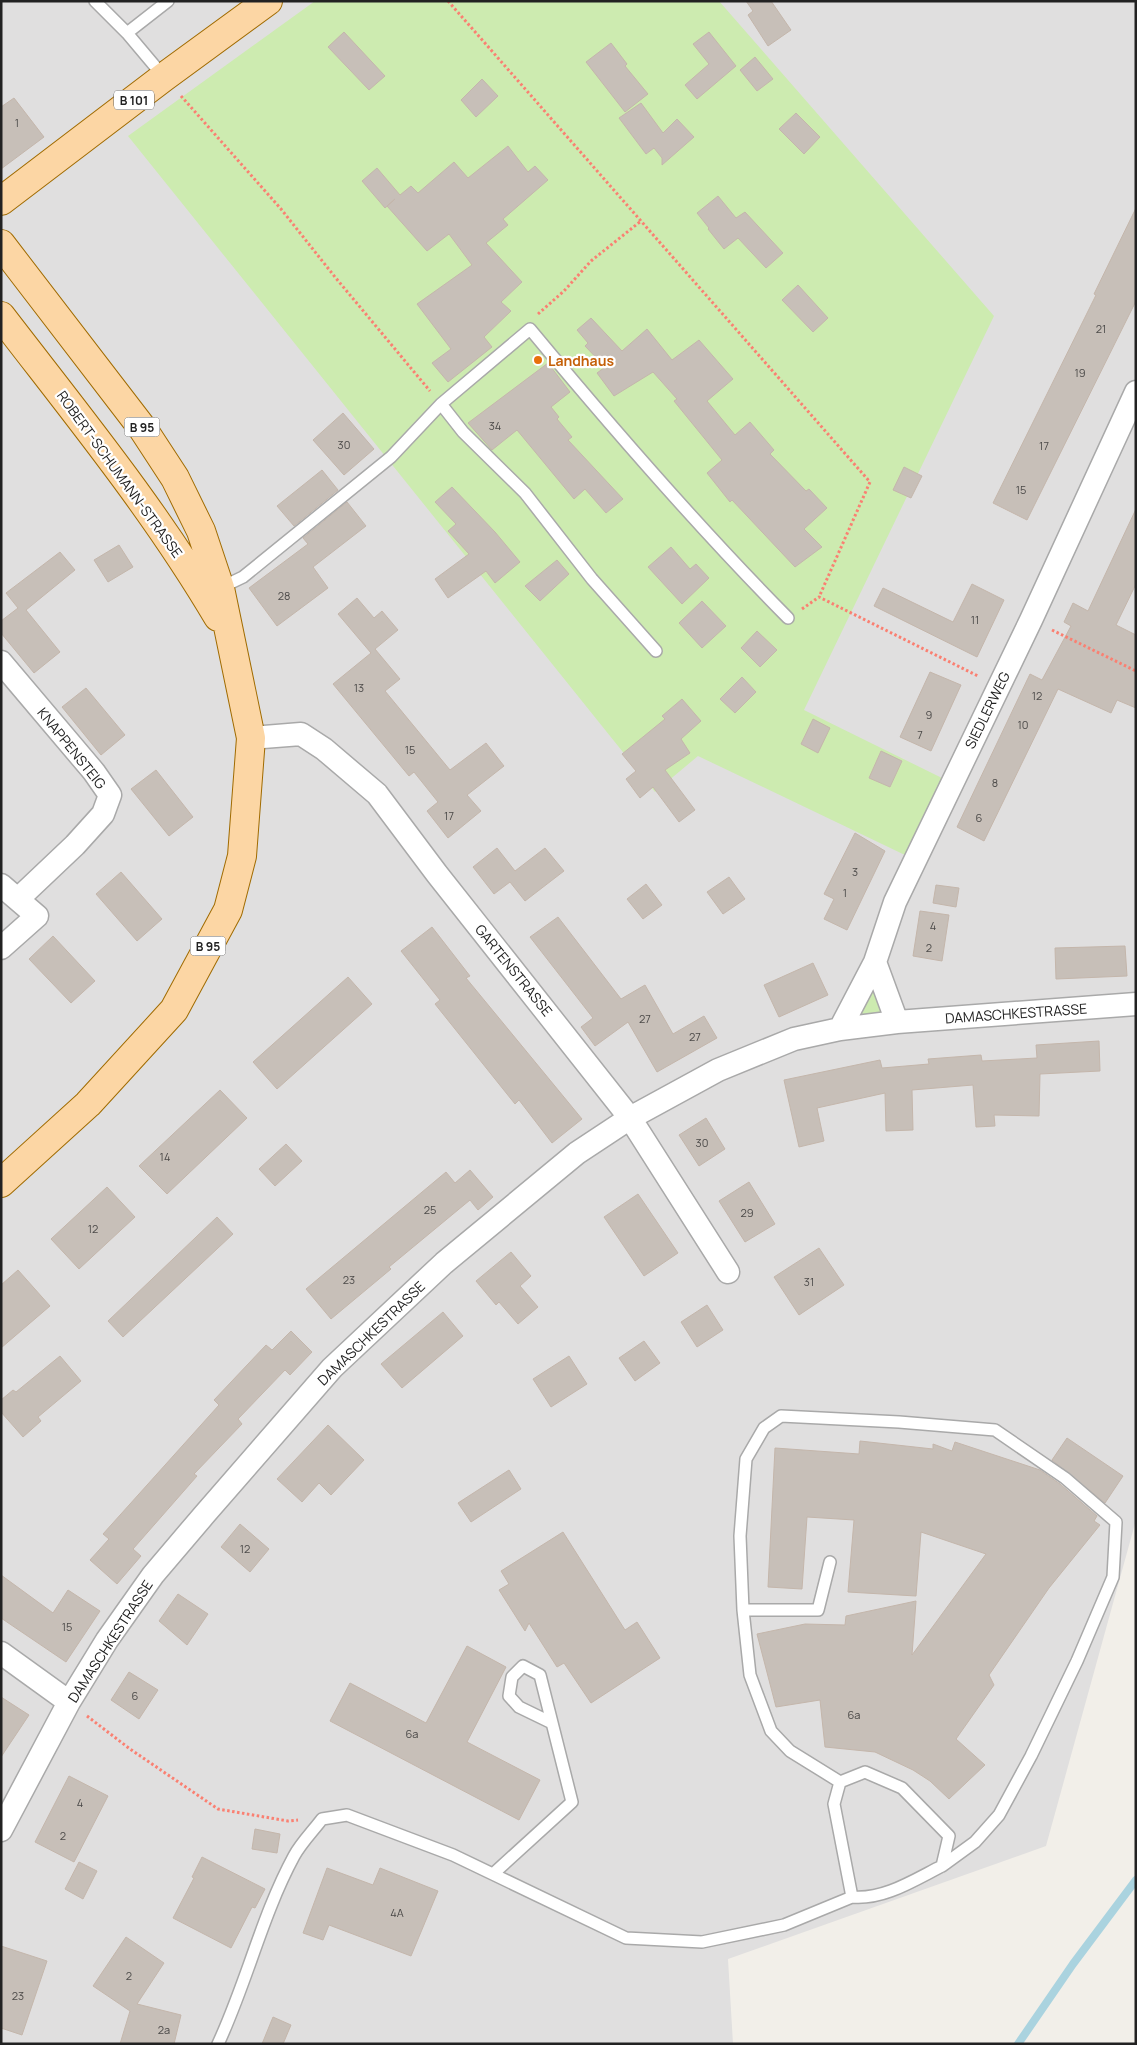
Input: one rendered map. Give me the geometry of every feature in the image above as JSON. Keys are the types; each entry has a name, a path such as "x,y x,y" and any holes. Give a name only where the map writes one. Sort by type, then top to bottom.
{"main road":[{"name":"B 101","path":"1,201 164,77 268,1"},
{"name":"ROBERT-SCHUMANN-STRASSE","path":"1,244 143,429 170,470 200,531 220,588 251,738 242,856 228,910 174,1010 88,1104 1,1183"},
{"name":"ROBERT-SCHUMANN-STRASSE","path":"1,316 105,449 151,513 192,573 230,638"}],"street":[{"name":"SIEDLERWEG","path":"840,1029 875,962 894,902 1031,620 1136,392"},
{"name":"KNAPPENSTEIG","path":"1,662 94,772 110,795 103,814 75,845 10,892 37,916 1,948"},
{"name":"GARTENSTRASSE","path":"251,738 301,734 324,749 377,794 437,874 630,1118 728,1272"},
{"path":"875,962 897,1022"},
{"name":"DAMASCHKESTRASSE","path":"1,1830 69,1702 107,1640 153,1575 332,1368 444,1263 576,1153 630,1118 718,1070 794,1039 840,1029 897,1022 1136,1004"},
{"path":"1,1653 69,1702"}],"lane":[{"path":"127,33 168,1"},
{"path":"102,3 164,77"},
{"path":"220,588 243,577 391,457 441,404 530,329 690,516 788,618"},
{"path":"441,404 463,432 525,493 592,579 656,651"},
{"path":"218,2044 232,2015 272,1905 295,1854 322,1819 347,1815 453,1855 626,1938 702,1942 784,1925 852,1897 865,1898 897,1889 942,1866 975,1842 999,1815 1031,1756 1078,1661 1113,1577 1116,1522 1065,1478 995,1430 909,1422 782,1416 764,1428 746,1459 740,1536 743,1610 750,1675 771,1731 790,1751 840,1782"},
{"path":"743,1610 818,1610 830,1562"},
{"path":"493,1874 572,1802 540,1675 523,1666 512,1677 509,1696 519,1706 552,1723"},
{"path":"840,1782 866,1772 902,1788 949,1836 942,1866"},
{"path":"840,1782 834,1804 852,1897"}],"path":[{"path":"448,1 870,482 819,597 788,618"},
{"path":"164,77 281,209 441,404"},
{"path":"530,329 526,324 564,292 591,261 641,221"},
{"path":"819,597 998,686"},
{"path":"1031,620 1136,671"},
{"path":"69,1702 130,1749 218,1809 288,1821 322,1819"}],"shaded area":[{"path":"1,1 1136,1 1136,1520 1046,1846 728,1959 733,2044 1,2044"}],"green space":[{"path":"315,1 719,1 994,316 804,710 942,778 907,856 698,756 655,792 128,136"},
{"path":"876,987 889,1018 854,1017"}],"building":[{"path":"746,1 771,1 791,30 768,46 748,15 753,11"},
{"path":"344,32 385,76 369,90 328,47"},
{"path":"709,32 736,66 697,99 685,85 709,64 693,44"},
{"path":"611,43 627,64 625,66 648,94 625,112 586,62"},
{"path":"755,57 773,79 757,91 740,70"},
{"path":"482,79 498,96 476,117 461,100"},
{"path":"14,98 44,137 1,169 1,107"},
{"path":"641,103 663,133 677,119 694,137 662,165 662,158 654,148 646,154 619,118"},
{"path":"796,113 820,137 804,154 779,129"},
{"path":"508,146 528,172 535,166 548,180 503,219 508,225 486,243 522,282 501,302 511,311 484,337 492,347 448,382 432,363 451,349 417,304 472,265 449,234 427,251 387,206 385,208 362,181 377,168 400,195 411,186 418,193 454,162 468,178"},
{"path":"718,196 736,218 745,212 783,253 766,268 738,238 724,249 697,213"},
{"path":"1136,208 1136,301 1027,520 993,503 1096,295 1094,294"},
{"path":"798,285 828,318 813,332 782,300"},
{"path":"591,318 622,351 647,329 672,360 699,340 733,379 707,401 735,435 750,422 774,450 770,454 806,491 809,489 827,508 804,529 822,547 795,567 732,500 730,502 707,473 722,460 674,401 677,399 653,372 614,396 597,373 605,367 585,346 588,343 577,330"},
{"path":"548,363 570,392 551,407 559,417 557,419 572,437 568,440 623,499 606,513 585,489 574,499 517,430 492,450 468,423"},
{"path":"343,413 374,449 344,475 313,440"},
{"path":"904,467 922,476 911,498 893,490"},
{"path":"322,470 338,490 294,526 277,506"},
{"path":"452,487 495,532 520,562 495,583 486,571 448,598 435,579 469,554 448,531 456,524 435,502"},
{"path":"347,502 366,526 313,567 328,588 277,626 249,588 308,544 303,538"},
{"path":"1136,509 1136,584 1116,625 1136,635 1136,708 1117,700 1111,713 1058,689 984,841 957,827 1030,674 1042,680 1071,626 1064,622 1073,603 1088,611"},
{"path":"119,545 133,567 108,582 94,560"},
{"path":"671,547 690,569 696,564 709,578 682,604 648,567"},
{"path":"60,552 75,570 26,610 60,652 34,673 1,633 1,621 18,608 6,593"},
{"path":"557,560 569,574 540,601 525,586"},
{"path":"972,584 1004,600 977,657 874,606 883,588 953,622"},
{"path":"357,598 374,618 382,611 398,630 375,649 400,679 385,691 450,770 486,743 504,766 467,795 481,811 448,838 427,811 438,802 414,772 409,776 333,684 371,653 338,614"},
{"path":"702,601 726,626 702,648 679,623"},
{"path":"757,631 777,650 760,667 741,648"},
{"path":"930,672 961,685 931,751 900,737"},
{"path":"742,677 756,692 735,713 720,699"},
{"path":"86,688 125,735 101,755 62,707"},
{"path":"682,699 701,721 681,739 690,753 665,770 695,810 679,822 653,787 640,798 626,779 636,771 622,754 665,719 662,716"},
{"path":"813,719 830,728 818,753 801,744"},
{"path":"881,751 902,761 890,787 869,778"},
{"path":"156,770 193,817 169,836 131,789"},
{"path":"855,833 885,851 847,930 824,919 834,899 824,894"},
{"path":"497,848 515,871 545,848 564,871 525,901 510,882 494,894 473,867"},
{"path":"121,872 162,919 137,941 96,894"},
{"path":"729,877 745,899 723,914 707,892"},
{"path":"646,884 662,905 643,919 627,899"},
{"path":"936,885 959,888 956,907 933,903"},
{"path":"920,911 949,915 942,961 913,956"},
{"path":"558,917 621,999 645,985 673,1034 704,1016 717,1038 657,1072 628,1022 595,1046 581,1027 593,1018 530,937"},
{"path":"432,927 470,976 466,978 582,1119 552,1143 519,1100 515,1104 435,1004 440,1000 401,951"},
{"path":"53,936 95,981 71,1003 29,959"},
{"path":"1125,946 1127,976 1056,979 1055,948"},
{"path":"813,963 828,995 779,1017 764,985"},
{"path":"348,977 372,1004 277,1089 253,1062"},
{"path":"1099,1041 1100,1071 1040,1074 1039,1116 994,1115 995,1126 976,1127 973,1085 912,1090 913,1130 886,1131 885,1093 817,1108 824,1141 799,1147 784,1080 880,1060 882,1068 929,1064 928,1059 981,1055 982,1061 1037,1058 1036,1045"},
{"path":"220,1090 247,1118 167,1194 139,1166"},
{"path":"706,1118 725,1149 699,1166 679,1135"},
{"path":"286,1144 302,1161 275,1186 259,1169"},
{"path":"470,1170 493,1197 478,1210 470,1200 389,1267 391,1269 331,1319 306,1289 446,1172 455,1183"},
{"path":"749,1182 775,1224 745,1242 719,1201"},
{"path":"107,1187 135,1217 79,1269 51,1239"},
{"path":"638,1194 678,1253 644,1276 604,1217"},
{"path":"217,1217 233,1234 123,1337 108,1321"},
{"path":"819,1248 844,1285 799,1315 774,1277"},
{"path":"511,1252 531,1276 520,1286 538,1307 518,1324 499,1302 496,1305 476,1281"},
{"path":"18,1270 50,1306 1,1348 1,1285"},
{"path":"707,1305 723,1330 697,1347 681,1322"},
{"path":"443,1312 463,1336 402,1388 381,1364"},
{"path":"291,1331 312,1352 290,1375 285,1370 238,1419 242,1424 194,1474 197,1476 133,1549 141,1556 117,1584 90,1560 109,1539 103,1534 219,1405 214,1400 266,1345 272,1350"},
{"path":"644,1341 660,1363 635,1381 619,1358"},
{"path":"60,1356 81,1381 38,1417 41,1421 23,1437 1,1412 1,1400 13,1390 16,1392"},
{"path":"569,1356 587,1384 551,1407 533,1379"},
{"path":"328,1425 364,1460 331,1495 319,1483 302,1502 277,1479"},
{"path":"1067,1438 1123,1476 1105,1503 1052,1460"},
{"path":"860,1441 933,1449 933,1444 952,1451 955,1442 1040,1470 1060,1484 1097,1516 1094,1521 1100,1525 1049,1588 989,1675 994,1685 956,1739 985,1765 949,1799 930,1781 913,1770 875,1752 825,1747 820,1700 776,1707 757,1634 805,1624 845,1625 846,1616 916,1601 912,1655 986,1554 921,1532 916,1596 848,1592 854,1520 807,1517 802,1589 768,1587 775,1448 859,1454"},
{"path":"509,1470 521,1489 471,1522 458,1503"},
{"path":"240,1524 269,1549 250,1572 221,1547"},
{"path":"563,1532 625,1630 637,1622 660,1658 591,1703 564,1663 557,1667 529,1623 525,1631 499,1590 509,1584 501,1571"},
{"path":"1,1575 53,1613 68,1590 100,1611 66,1662 1,1618"},
{"path":"178,1594 208,1614 187,1645 159,1621"},
{"path":"467,1646 506,1667 467,1742 540,1780 519,1820 330,1721 350,1683 426,1723"},
{"path":"129,1672 158,1690 139,1719 111,1700"},
{"path":"1,1697 29,1715 1,1757"},
{"path":"69,1776 108,1796 74,1862 35,1842"},
{"path":"255,1829 280,1834 277,1853 252,1849"},
{"path":"202,1857 265,1889 255,1908 252,1907 231,1948 173,1918 194,1878 192,1877"},
{"path":"79,1862 97,1871 83,1899 65,1889"},
{"path":"327,1868 373,1885 380,1868 438,1891 411,1956 329,1925 323,1940 303,1933"},
{"path":"126,1937 164,1963 137,2004 181,2015 174,2044 120,2044 130,2011 93,1986"},
{"path":"1,1946 47,1961 22,2035 1,2028"},
{"path":"273,2017 291,2025 283,2044 262,2044"}],"waterway":[{"path":"1018,2044 1073,1964 1136,1880"}],"place":[{"name":"Landhaus","path":"538,360"}]}
